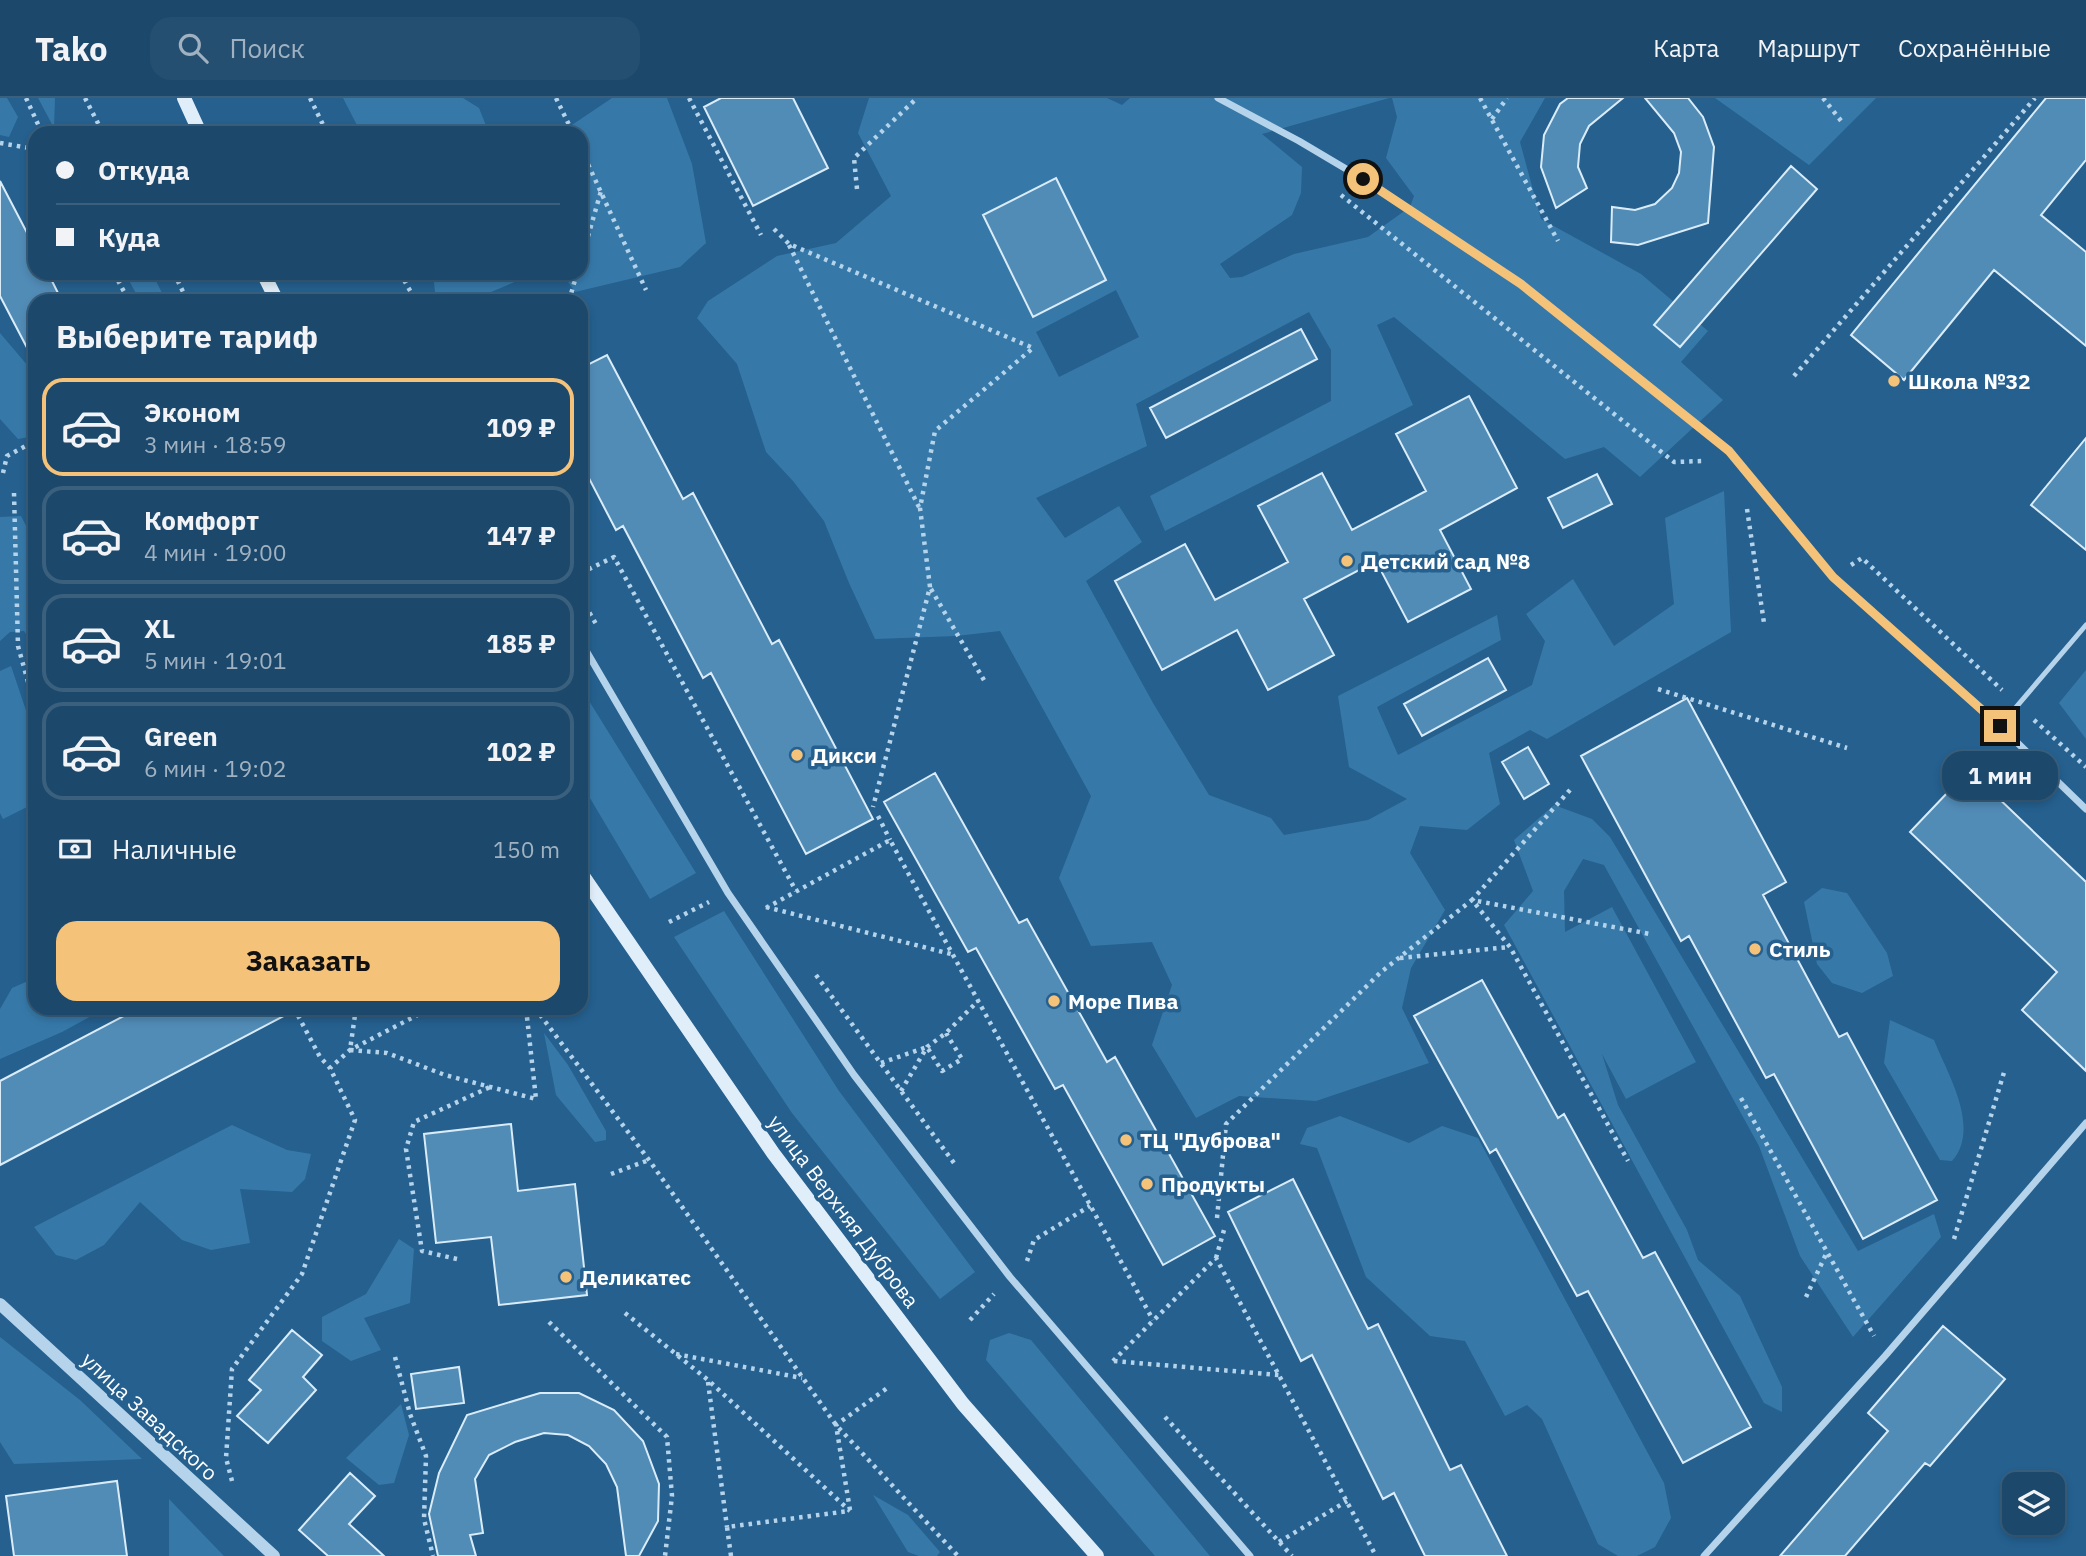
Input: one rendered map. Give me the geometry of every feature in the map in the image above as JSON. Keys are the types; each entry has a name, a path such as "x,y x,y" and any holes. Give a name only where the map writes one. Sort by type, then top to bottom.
{"main road":[{"path":"184,98 197,126"},
{"name":"улица Верхняя Дуброва","path":"588,884 781,1164 963,1404 1097,1556"}],"street":[{"path":"1218,98 1363,179 1521,284 1739,460 1833,577 2000,726 2086,808"},
{"path":"588,654 728,893 854,1075 1010,1277 1250,1556"},
{"path":"1704,1556 1885,1356 2086,1123"},
{"name":"улица Завадского","path":"0,1304 274,1556"}],"lane":[{"path":"2000,726 2086,625"}],"path":[{"path":"26,98 39,126"},
{"path":"85,98 98,126"},
{"path":"310,98 324,126"},
{"path":"556,98 570,126"},
{"path":"688,98 761,235"},
{"path":"857,189 854,158 917,98"},
{"path":"1480,98 1558,241"},
{"path":"1492,119 1507,98"},
{"path":"1823,98 1842,121"},
{"path":"1794,376 2035,98"},
{"path":"0,143 28,148"},
{"path":"588,163 646,290"},
{"path":"588,237 602,190"},
{"path":"1337,192 1674,462 1707,461"},
{"path":"774,229 789,244 920,508"},
{"path":"789,244 1033,348 935,431 920,508 930,587 873,807"},
{"path":"3,473 7,456 28,445"},
{"path":"1739,460 1765,623"},
{"path":"14,493 18,646 28,682"},
{"path":"588,570 614,558 796,891"},
{"path":"1833,577 1862,558 2086,767"},
{"path":"930,587 985,682"},
{"path":"588,610 602,634"},
{"path":"1658,689 1847,748"},
{"path":"1217,1219 1226,1124 1381,972 1472,900 1570,790"},
{"path":"878,817 1153,1320"},
{"path":"766,908 890,840"},
{"path":"759,896 774,919"},
{"path":"1472,900 1650,934"},
{"path":"1472,900 1510,947 1628,1161"},
{"path":"766,908 952,954"},
{"path":"1399,958 1510,947"},
{"path":"815,974 956,1166"},
{"path":"881,1063 927,1046 946,1034 978,1000"},
{"path":"243,1528 226,1458 232,1369 302,1274 355,1120 330,1068 320,1057 298,1015"},
{"path":"351,1050 355,1015"},
{"path":"330,1068 351,1050 418,1015"},
{"path":"351,1050 387,1052 445,1075 536,1099 527,1015"},
{"path":"541,1015 649,1160 836,1425 958,1556"},
{"path":"927,1046 942,1071 962,1059 946,1034"},
{"path":"901,1091 927,1046"},
{"path":"1951,1246 2005,1069"},
{"path":"457,1259 422,1251 406,1149 414,1122 490,1087"},
{"path":"1741,1098 1885,1356"},
{"path":"611,1174 649,1160"},
{"path":"1027,1261 1034,1240 1090,1206"},
{"path":"1113,1361 1216,1258 1224,1230"},
{"path":"1019,1251 1035,1271"},
{"path":"1806,1297 1827,1252"},
{"path":"1216,1258 1376,1556"},
{"path":"971,1320 994,1294"},
{"path":"625,1313 708,1380 850,1511"},
{"path":"549,1322 667,1437 672,1496 665,1556"},
{"path":"1104,1351 1122,1371"},
{"path":"676,1353 802,1378"},
{"path":"395,1357 410,1415 426,1456 424,1519 433,1556"},
{"path":"1113,1361 1279,1374"},
{"path":"708,1380 730,1555"},
{"path":"836,1425 890,1386"},
{"path":"1159,1411 1292,1556"},
{"path":"836,1425 850,1511"},
{"path":"1279,1542 1347,1501"},
{"path":"727,1527 850,1511"}],"shaded area":[{"path":"0,98 7,98 18,117 9,137 0,135"},
{"path":"38,98 55,98 53,126"},
{"path":"343,98 463,98 479,108 486,126 357,126"},
{"path":"612,98 667,98 692,164 706,243 680,267 575,292 567,280 588,280 588,126 570,126"},
{"path":"869,98 1107,98 1122,105 1130,98 1389,98 1262,134 1302,167 1301,193 1292,215 1220,264 1230,278 1242,277 1294,254 1368,237 1410,207 1414,196 1386,158 1397,117 1392,98 1545,98 1520,142 1541,219 1641,274 1708,331 1681,362 1723,400 1640,477 1604,447 1565,459 1394,317 1377,325 1413,405 1165,531 1150,496 1331,401 1331,350 1309,312 1136,404 1147,446 1036,498 1065,538 1119,506 1142,542 1086,581 1153,703 1209,795 1271,818 1284,835 1368,820 1407,799 1349,767 1338,696 1497,615 1501,640 1377,707 1398,755 1532,685 1545,641 1526,614 1573,579 1614,646 1674,604 1665,518 1724,491 1731,632 1547,739 1530,730 1489,753 1500,804 1467,830 1420,826 1410,853 1445,910 1411,968 1402,1008 1429,1063 1316,1101 1239,1096 1196,1118 1152,1045 1172,985 1152,942 1091,946 1059,878 1091,796 1000,631 956,636 875,639 824,521 766,452 737,364 697,318 708,301 777,256 836,243 891,196 858,133","holes":["1056,179 1106,280 1033,316 983,215","1116,290 1139,337 1059,377 1036,332"]},
{"path":"1715,98 1876,98 1809,165"},
{"path":"129,280 156,280 162,294 136,294"},
{"path":"434,280 519,280 486,294 435,292"},
{"path":"0,333 28,366 28,437 18,439 0,419"},
{"path":"21,516 28,530 28,637 24,631 10,632 0,641 0,517"},
{"path":"11,666 28,716 28,806 3,819 0,813 0,671"},
{"path":"2086,670 2086,739 2059,703"},
{"path":"588,699 696,873 650,899 588,795"},
{"path":"1554,805 1592,819 1610,837 1858,1251 1934,1214 1941,1237 1853,1337 1800,1256 1759,1146 1604,865 1583,859 1564,891 1565,932 1612,907 1696,1062 1626,1099 1602,1054 1618,1105 1687,1230 1698,1260 1740,1296 1782,1387 1782,1412 1764,1403 1504,925 1533,891 1514,840"},
{"path":"1822,888 1847,893 1887,953 1893,976 1862,993 1832,983 1817,964 1804,902"},
{"path":"724,911 839,1091 975,1272 940,1299 792,1113 674,937"},
{"path":"28,981 28,1015 93,1015 0,1059 0,1009 12,988"},
{"path":"1890,1020 1934,1040 1947,1069 1963,1117 1960,1148 1952,1161 1940,1160 1884,1063"},
{"path":"544,1033 568,1065 606,1131 606,1140 595,1142 556,1095"},
{"path":"1340,1116 1409,1143 1442,1126 1478,1138 1664,1483 1671,1518 1655,1547 1637,1556 1618,1556 1598,1544 1542,1419 1527,1405 1505,1416 1465,1341 1430,1336 1366,1277 1317,1148 1300,1144 1307,1128"},
{"path":"232,1125 287,1150 311,1154 305,1179 292,1192 240,1189 250,1243 211,1250 182,1240 140,1202 104,1245 76,1260 56,1255 34,1227"},
{"path":"399,1239 414,1249 410,1303 364,1318 381,1350 351,1361 322,1341 322,1317 366,1294"},
{"path":"1009,1333 1031,1340 1210,1556 1155,1556 986,1360 990,1340"},
{"path":"0,1337 80,1400 142,1459 14,1464 0,1442"},
{"path":"401,1404 409,1435 394,1483 379,1485 346,1458"},
{"path":"873,1495 908,1515 940,1552 937,1556 919,1556 908,1552"},
{"path":"169,1499 223,1555 224,1556 169,1556"}],"building":[{"path":"721,98 793,98 828,168 753,206 704,107"},
{"path":"1568,98 1623,98 1589,126 1580,144 1578,167 1587,188 1556,208 1541,167 1544,135 1560,104"},
{"path":"1645,98 1688,98 1703,117 1714,147 1708,223 1638,245 1611,242 1612,207 1635,210 1655,204 1672,188 1679,173 1681,152 1674,133"},
{"path":"2046,98 2086,98 2086,160 2041,215 2086,252 2086,346 1994,270 1904,380 1851,335"},
{"path":"1791,166 1817,189 1680,347 1654,325"},
{"path":"1056,178 1106,280 1033,317 983,215"},
{"path":"0,181 28,235 28,280 52,280 58,294 28,294 28,350 0,296"},
{"path":"1301,329 1317,359 1166,438 1150,408"},
{"path":"607,355 683,499 693,493 772,644 779,640 873,819 806,854 711,673 703,678 623,526 616,530 588,476 588,364"},
{"name":"Детский сад №8","path":"1469,396 1517,488 1440,530 1471,589 1408,622 1376,561 1304,599 1334,655 1268,690 1237,630 1162,670 1115,581 1185,544 1215,600 1288,562 1258,506 1322,473 1352,530 1426,491 1396,434"},
{"path":"2086,438 2086,550 2031,505"},
{"path":"1597,474 1612,504 1563,528 1548,498"},
{"path":"1488,658 1506,690 1422,736 1404,704"},
{"path":"1687,698 1786,882 1763,895 1839,1037 1847,1033 1937,1200 1863,1239 1774,1074 1766,1078 1689,936 1681,941 1581,756"},
{"path":"1528,747 1549,784 1524,799 1502,762"},
{"path":"1969,770 2086,882 2086,1071 2022,1010 2057,972 1910,832"},
{"path":"935,773 1019,923 1027,919 1107,1062 1115,1057 1215,1236 1163,1265 1063,1085 1055,1089 976,948 968,952 884,802"},
{"path":"1482,980 1558,1118 1564,1114 1643,1258 1655,1252 1751,1427 1683,1463 1588,1291 1577,1296 1496,1149 1490,1153 1414,1016"},
{"path":"126,1015 286,1015 0,1165 0,1081"},
{"path":"511,1124 518,1191 575,1184 587,1295 499,1305 491,1237 436,1243 424,1134"},
{"path":"1293,1179 1368,1329 1378,1324 1450,1470 1461,1465 1507,1556 1425,1556 1394,1493 1383,1499 1312,1355 1301,1361 1228,1212"},
{"path":"1943,1326 2005,1379 1930,1466 1925,1463 1845,1556 1780,1556 1888,1431 1868,1413"},
{"path":"292,1330 322,1355 303,1377 316,1390 268,1443 237,1416 261,1390 249,1380"},
{"path":"459,1367 464,1403 416,1409 411,1374"},
{"path":"540,1393 579,1393 614,1410 643,1441 659,1484 658,1521 639,1556 626,1556 617,1487 606,1464 589,1446 568,1435 544,1433 515,1442 489,1455 475,1479 483,1533 470,1535 476,1556 438,1556 429,1514 439,1473 467,1415"},
{"path":"350,1473 375,1496 349,1524 384,1556 328,1556 299,1530"},
{"path":"117,1481 127,1556 14,1556 6,1496"}],"place":[{"name":"Школа №32","path":"1894,381"},
{"name":"Детский сад №8","path":"1347,561"},
{"name":"Дикси","path":"797,755"},
{"name":"Стиль","path":"1755,949"},
{"name":"Море Пива","path":"1054,1001"},
{"name":"ТЦ \"Дуброва\"","path":"1126,1140"},
{"name":"Продукты","path":"1147,1184"},
{"name":"Деликатес","path":"566,1277"}],"route":[{"path":"1363,179 1521,284 1729,451 1833,577 2000,726"}]}
